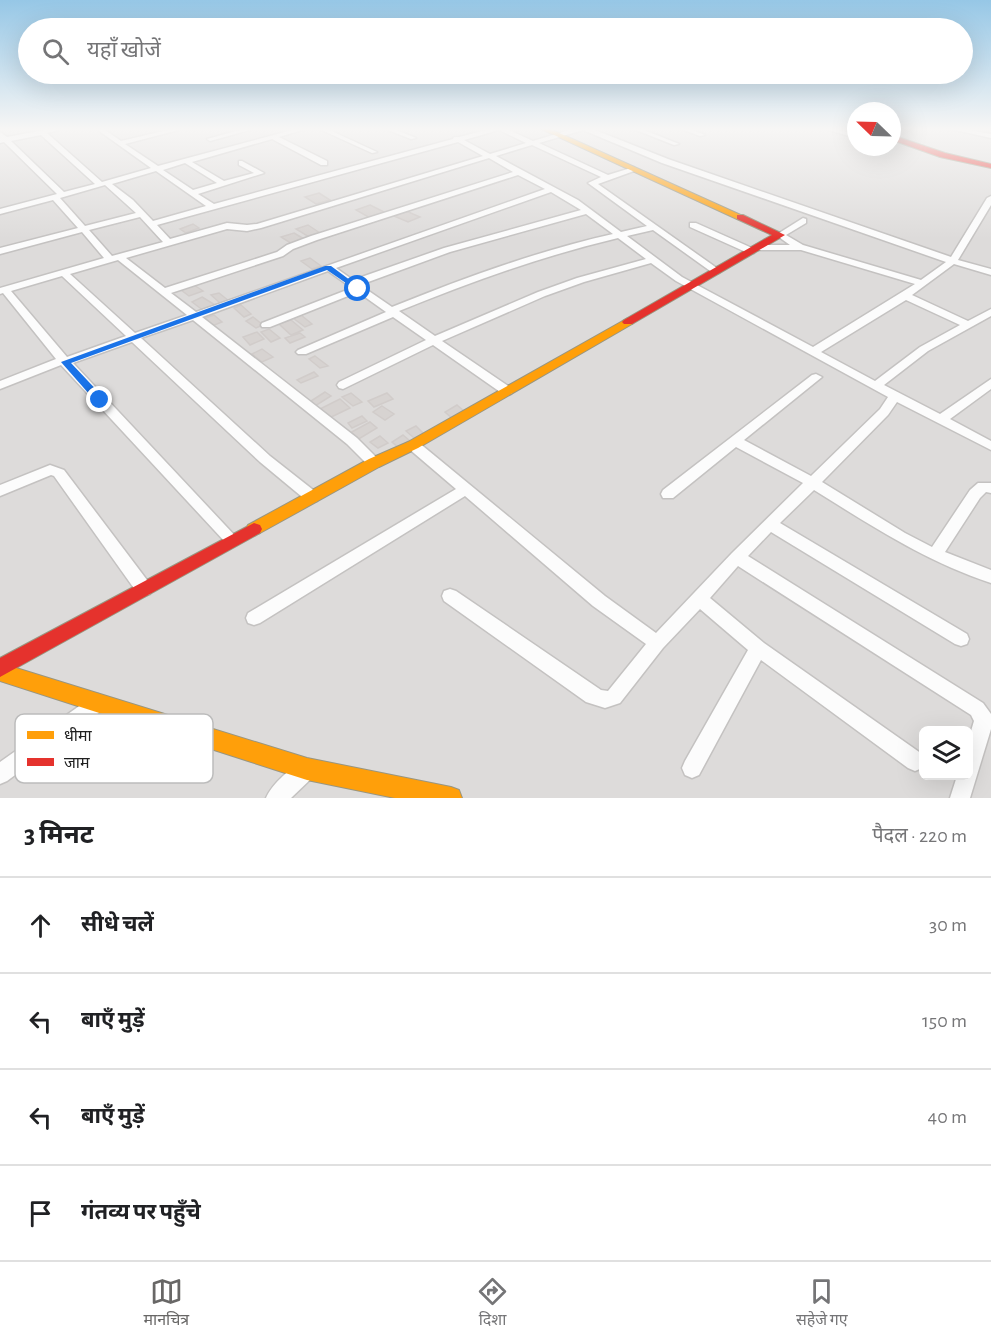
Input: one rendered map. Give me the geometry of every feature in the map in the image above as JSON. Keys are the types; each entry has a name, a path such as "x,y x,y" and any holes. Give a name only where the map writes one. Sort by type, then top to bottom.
{"street":[{"path":"29,165 115,258 194,315 352,441 374,463"},
{"path":"82,165 141,214 169,243"},
{"path":"152,165 214,208"},
{"path":"0,212 171,165"},
{"path":"193,165 224,184"},
{"path":"192,193 260,172 246,165"},
{"path":"151,224 362,165"},
{"path":"232,540 64,361 3,290 227,226 247,228 258,226 458,165"},
{"path":"506,165 553,189 588,212 651,260 691,285 991,446"},
{"path":"580,165 606,177"},
{"path":"622,165 780,235 802,247 921,283"},
{"path":"680,165 952,261 991,272"},
{"path":"630,169 592,183 716,271"},
{"path":"164,292 280,254 290,247 314,238 519,172"},
{"path":"0,385 553,189"},
{"path":"813,351 905,296 952,261 991,198"},
{"path":"266,325 355,286 447,250 588,212"},
{"path":"0,251 141,214"},
{"path":"0,670 232,540 374,463 413,445 803,221"},
{"path":"693,225 754,250 802,247"},
{"path":"302,352 473,278 568,247 655,227"},
{"path":"343,385 432,341 571,283 651,260"},
{"path":"328,267 507,391"},
{"path":"64,273 265,459 312,497"},
{"path":"905,296 967,324"},
{"path":"876,386 924,349 991,312"},
{"path":"668,494 816,377"},
{"path":"941,420 991,383"},
{"path":"450,596 599,699 607,700 614,697 657,643 738,557 884,412 895,396"},
{"path":"735,441 812,482 900,537 935,555 991,577"},
{"path":"413,445 599,602 657,643"},
{"path":"0,491 50,470 59,473 144,589"},
{"path":"935,555 975,494 983,487 991,488"},
{"path":"254,618 466,489"},
{"path":"771,525 961,639"},
{"path":"738,557 977,709 984,719 973,758"},
{"path":"699,599 758,648 915,761"},
{"path":"692,768 758,648"},
{"path":"0,670 133,714"},
{"path":"83,714 98,703"},
{"path":"213,739 307,769 451,798"},
{"path":"0,774 15,763"},
{"path":"276,798 307,769"},
{"path":"960,798 966,780"}],"shaded area":[{"path":"0,165 991,165 991,798 0,798"}],"building":[{"path":"319,193 330,200 316,204 305,197"},
{"path":"370,205 384,212 370,218 356,210"},
{"path":"406,211 420,217 408,222 394,216"},
{"path":"193,224 199,228 186,233 180,229"},
{"path":"308,225 320,233 309,237 296,229"},
{"path":"294,233 304,239 292,244 281,237"},
{"path":"310,258 321,266 312,269 301,261"},
{"path":"194,285 203,291 189,296 181,290"},
{"path":"219,293 229,301 220,303 211,295"},
{"path":"202,297 217,306 204,311 192,302"},
{"path":"241,305 251,314 244,317 234,308"},
{"path":"214,315 222,322 212,326 203,319"},
{"path":"301,315 312,324 305,327 293,318"},
{"path":"253,317 263,325 256,328 246,321"},
{"path":"291,320 303,330 291,335 279,324"},
{"path":"269,329 280,338 271,342 261,332"},
{"path":"257,332 264,339 250,345 243,337"},
{"path":"300,333 305,337 290,343 285,338"},
{"path":"262,349 273,357 262,362 252,354"},
{"path":"315,356 328,366 320,368 309,359"},
{"path":"314,372 318,376 301,383 297,380"},
{"path":"325,392 331,396 315,406 311,401"},
{"path":"351,393 362,402 353,406 342,397"},
{"path":"387,393 393,399 374,407 368,401"},
{"path":"340,399 350,408 327,419 318,410"},
{"path":"457,405 465,412 453,419 445,412"},
{"path":"382,406 394,414 385,420 373,412"},
{"path":"362,416 367,421 352,428 348,423"},
{"path":"370,422 377,428 357,440 350,433"},
{"path":"416,426 424,434 414,438 406,431"},
{"path":"403,435 410,441 399,448 392,442"},
{"path":"380,436 388,443 378,448 370,442"}],"traffic: slow":[{"path":"625,165 740,217"},
{"path":"254,529 374,463 413,445 628,322"},
{"path":"0,672 133,714"},
{"path":"213,739 307,769 451,798"}],"traffic: jam":[{"path":"628,322 780,235 740,217"},
{"path":"0,668 254,529"}],"route":[{"path":"100,400 65,362 328,267 358,289"}]}
